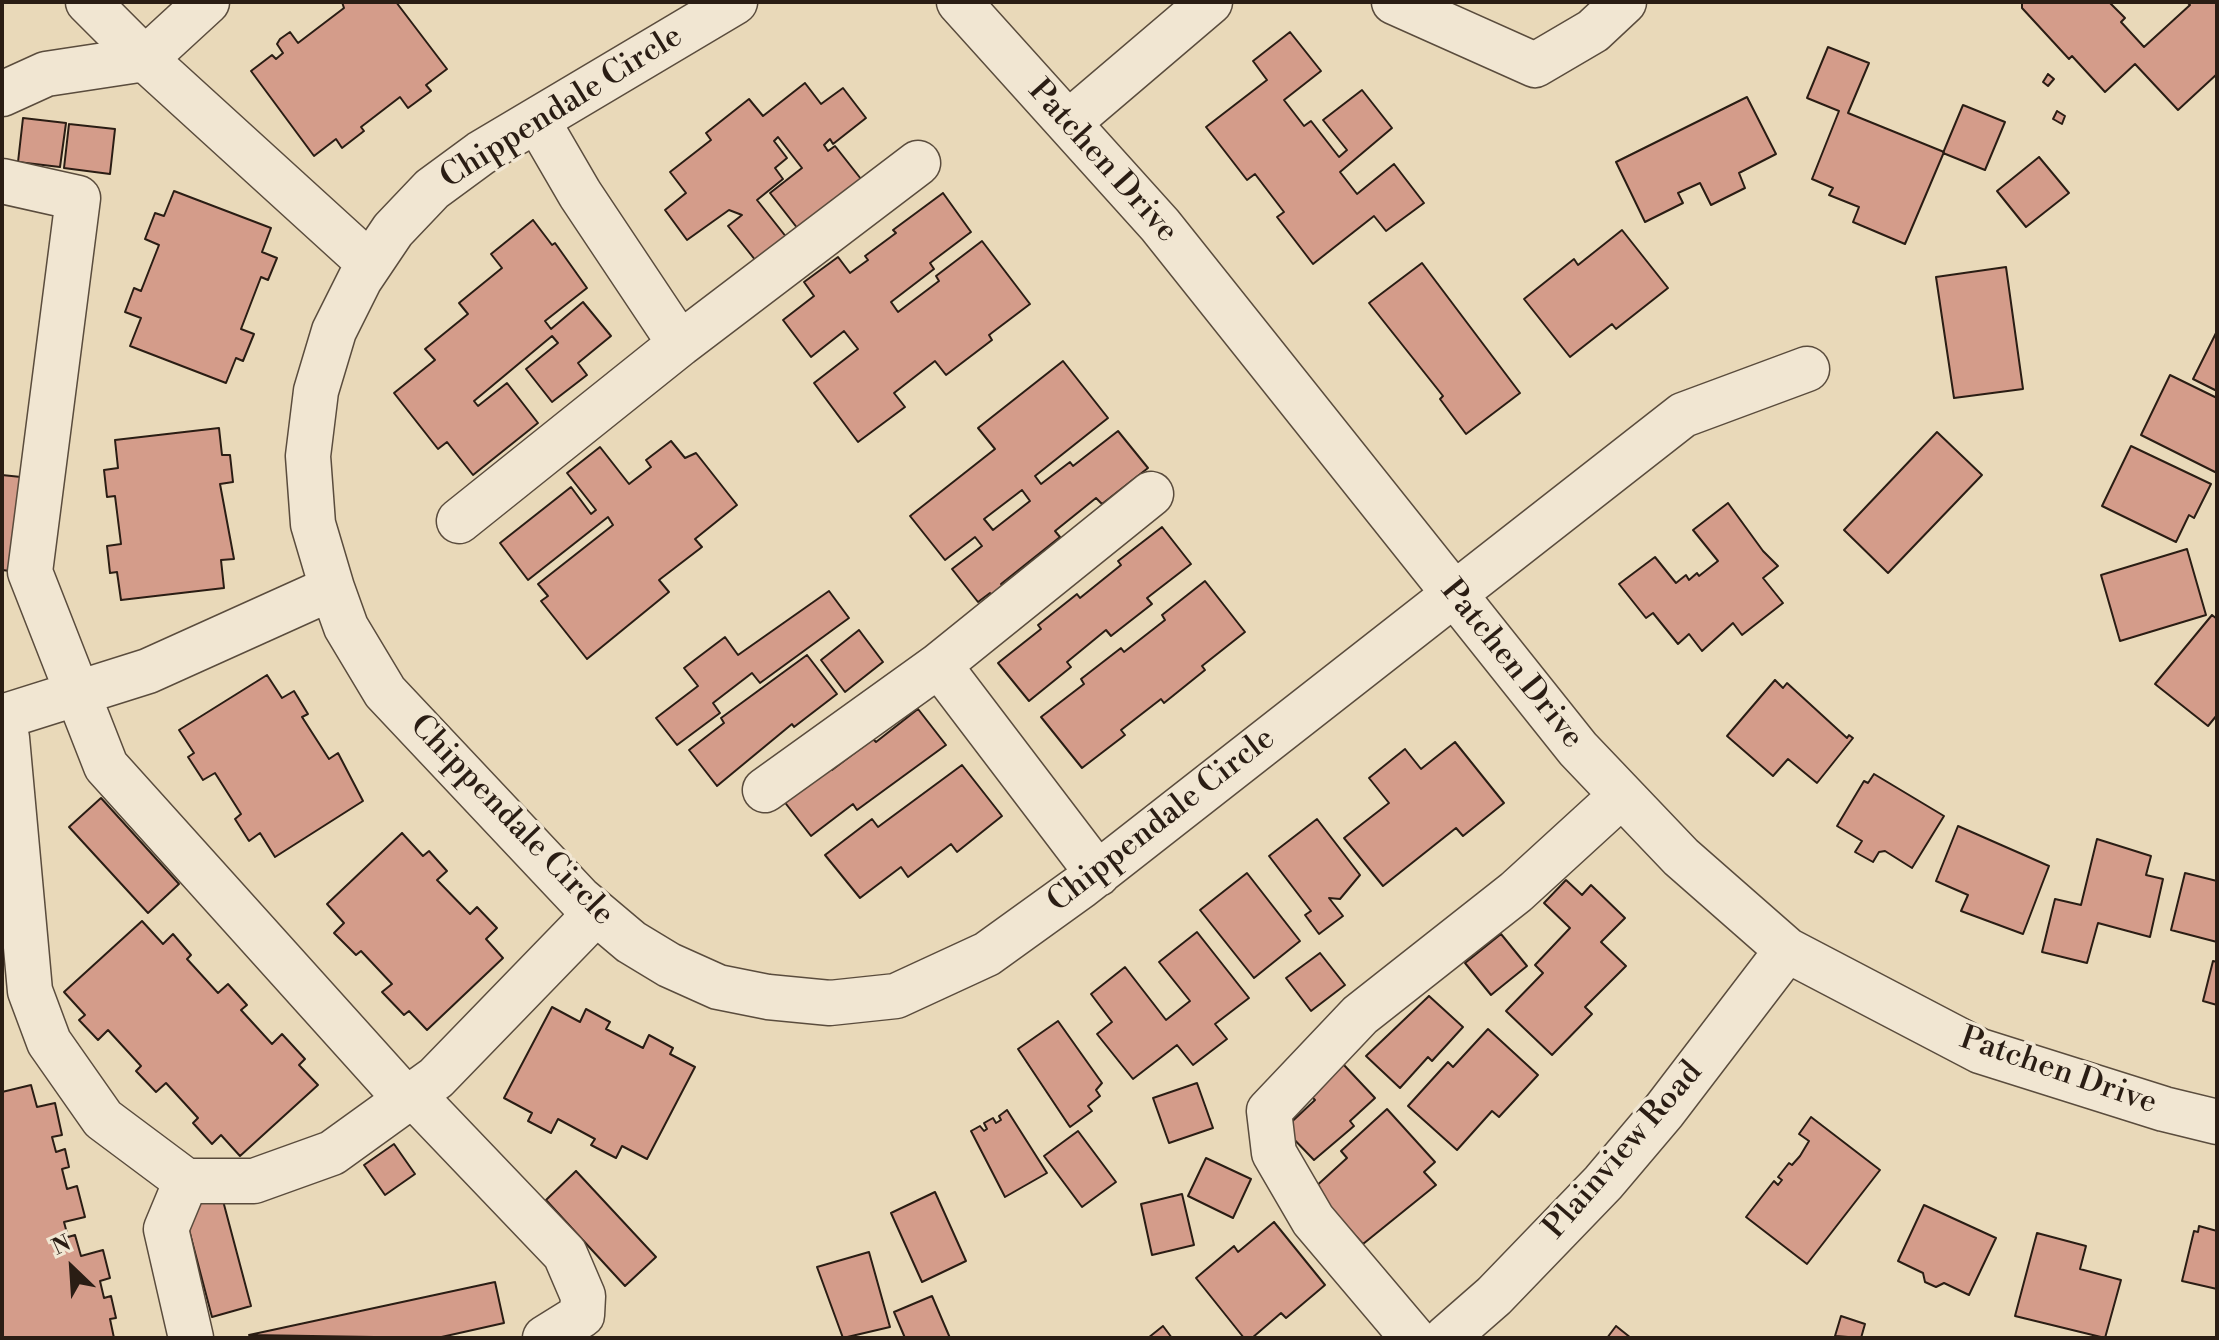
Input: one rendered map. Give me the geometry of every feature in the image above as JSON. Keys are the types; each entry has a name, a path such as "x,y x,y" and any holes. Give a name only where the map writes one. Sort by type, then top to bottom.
{"street":[{"path":"88,2 145,59 370,264"},
{"path":"2,94 46,74 145,59 207,2"},
{"name":"Chippendale Circle","path":"735,2 481,153 432,189 393,230 370,264 334,331 316,391 309,443 313,524 332,588 346,627 385,692 596,913 631,942 669,965 718,987 768,997 830,1003 896,996 987,954 1098,874 1453,592 1683,415 1807,369"},
{"name":"Patchen Drive","path":"959,2 1160,225 1578,749 1681,857 1787,950 1980,1051 2217,1122"},
{"path":"1068,123 1210,2"},
{"path":"1394,2 1535,65 1593,31 1624,2"},
{"path":"537,120 580,194 680,344"},
{"path":"459,521 680,344 918,163"},
{"path":"2,181 78,198 30,572 106,766 410,1097 565,1254 583,1296 582,1315 545,1338"},
{"path":"765,790 939,665 1151,494"},
{"path":"2,717 148,671 332,588"},
{"path":"939,665 1098,874"},
{"path":"2,724 7,738 30,991 49,1042 103,1119 186,1181 254,1181 332,1153 436,1078 596,913"},
{"path":"1413,1338 1313,1220 1274,1153 1269,1111 1360,1015 1516,892 1621,796"},
{"name":"Plainview Road","path":"1446,1338 1494,1296 1603,1183 1664,1111 1787,950"},
{"path":"186,1181 166,1229 191,1338"}],"building":[{"path":"342,2 396,2 447,69 426,85 431,91 408,108 400,97 361,127 364,131 342,148 336,139 314,156 251,71 272,55 276,59 283,53 277,44 280,39 290,32 298,43 344,8"},
{"path":"2022,2 2109,2 2125,18 2121,22 2144,47 2190,5 2187,2 2217,2 2217,74 2178,110 2135,64 2105,92 2072,56 2069,59 2022,8"},
{"path":"1290,32 1321,71 1284,100 1304,126 1311,121 1339,157 1347,150 1323,120 1362,90 1392,128 1340,172 1357,194 1394,164 1424,203 1386,231 1374,216 1313,264 1277,217 1284,212 1255,174 1247,180 1206,127 1267,80 1253,61"},
{"path":"1828,47 1869,63 1848,113 1944,152 1905,244 1853,222 1859,207 1829,195 1833,188 1812,179 1839,111 1807,98"},
{"path":"2048,74 2054,79 2048,86 2043,82"},
{"path":"805,83 821,104 843,88 866,118 833,144 830,139 824,145 828,151 835,146 861,179 798,229 770,193 802,168 778,137 774,141 787,158 775,168 783,179 757,200 787,238 756,261 728,226 742,215 729,210 687,240 665,210 686,193 670,172 711,140 706,133 749,99 763,116"},
{"path":"1747,97 1776,154 1739,173 1745,188 1711,205 1700,183 1678,193 1683,203 1645,222 1616,162"},
{"path":"1963,105 2005,122 1985,170 1943,153"},
{"path":"2057,111 2065,116 2062,124 2053,119"},
{"path":"23,118 66,123 60,167 18,162"},
{"path":"69,124 115,129 110,174 64,168"},
{"path":"2039,157 2069,193 2026,227 1997,191"},
{"path":"174,191 271,228 262,252 277,258 268,280 261,277 241,329 254,334 243,361 236,358 226,383 130,346 141,318 125,312 134,288 141,291 159,245 145,239 155,213 164,216"},
{"path":"943,193 971,232 930,263 934,269 891,302 898,312 939,281 936,276 982,241 1030,304 989,335 992,340 946,375 935,361 894,393 905,407 858,442 814,383 858,349 844,331 811,357 783,320 814,296 804,282 838,257 850,273 868,260 865,256 896,233 893,230"},
{"path":"533,220 552,245 555,243 587,288 545,321 551,329 583,302 611,336 578,363 587,375 552,402 526,369 558,343 552,336 474,401 478,406 507,383 538,423 473,475 447,442 438,449 394,393 435,360 425,349 468,314 459,303 502,268 491,254"},
{"path":"1622,230 1668,288 1616,329 1612,324 1570,357 1524,299 1574,259 1578,265"},
{"path":"1422,263 1520,393 1466,434 1440,399 1443,396 1369,303"},
{"path":"2006,267 2023,389 1954,398 1936,277"},
{"path":"2217,331 2217,391 2193,379"},
{"path":"1063,361 1108,418 1035,476 1041,484 1070,462 1073,466 1118,431 1148,468 1102,504 1096,498 1055,531 1060,537 1001,584 1006,589 994,599 990,593 978,602 952,569 982,546 975,537 945,560 910,516 995,449 978,428","holes":["1022,490 1030,501 993,530 984,519"]},
{"path":"2170,375 2217,398 2217,473 2141,435"},
{"path":"219,428 222,455 230,455 233,482 220,484 234,559 221,560 224,588 121,600 117,572 110,573 107,546 121,544 115,496 107,497 104,470 118,468 115,440"},
{"path":"1937,432 1982,475 1888,573 1844,530"},
{"path":"671,441 685,458 696,453 737,505 695,539 702,547 659,580 669,592 587,659 541,601 548,596 538,584 613,525 608,517 528,580 500,543 571,487 591,514 596,510 567,473 600,447 629,484 651,467 646,460"},
{"path":"2131,446 2211,484 2194,518 2189,515 2176,542 2102,506"},
{"path":"2,475 21,477 10,571 2,570"},
{"path":"1728,503 1763,551 1778,566 1763,578 1783,603 1742,635 1733,623 1702,651 1689,634 1678,644 1653,613 1646,618 1619,584 1655,557 1676,583 1686,575 1689,580 1697,573 1699,576 1718,561 1693,530"},
{"path":"1162,527 1191,564 1147,598 1152,604 1111,636 1106,630 1067,662 1071,667 1029,701 998,663 1041,629 1038,625 1077,594 1080,598 1121,565 1118,561"},
{"path":"2187,549 2206,615 2120,641 2101,575"},
{"path":"1205,581 1245,632 1202,666 1205,670 1164,703 1161,699 1121,730 1125,735 1082,768 1041,717 1084,684 1081,679 1121,648 1124,652 1165,620 1162,615"},
{"path":"829,591 849,618 760,683 752,673 713,703 720,713 677,745 656,718 698,686 684,668 725,637 738,655"},
{"path":"2212,615 2217,619 2217,715 2208,726 2155,684"},
{"path":"859,630 883,662 845,692 821,660"},
{"path":"807,655 837,694 794,727 792,724 717,786 689,750 724,723 721,718"},
{"path":"267,675 282,698 294,691 308,714 302,717 329,759 338,753 363,801 275,857 260,833 249,841 235,819 241,814 215,773 203,780 188,757 194,753 179,730"},
{"path":"1775,680 1783,688 1787,683 1847,738 1849,735 1853,738 1817,783 1788,759 1773,776 1727,736"},
{"path":"918,709 946,745 857,810 853,804 811,836 783,800 828,765 832,770 873,739 876,742"},
{"path":"1455,742 1504,803 1463,836 1456,828 1383,886 1344,838 1389,803 1369,778 1405,749 1421,769"},
{"path":"962,765 1002,816 957,852 951,844 908,877 901,867 860,898 825,855 872,819 878,827"},
{"path":"1874,774 1944,816 1912,868 1885,851 1879,852 1873,862 1855,852 1862,841 1837,826 1864,781 1868,783"},
{"path":"101,798 179,884 148,913 69,827"},
{"path":"1317,819 1360,875 1340,899 1329,898 1343,916 1319,934 1305,915 1311,911 1269,856"},
{"path":"1958,826 2049,866 2023,934 1961,911 1968,895 1936,881"},
{"path":"402,833 423,856 429,851 447,871 437,880 470,914 477,907 497,928 486,939 503,958 427,1030 409,1011 404,1015 382,992 392,984 361,951 356,955 334,933 344,923 327,904"},
{"path":"2097,839 2151,856 2146,875 2163,879 2150,937 2098,923 2087,963 2042,952 2055,899 2081,905"},
{"path":"1247,873 1300,941 1254,978 1200,910"},
{"path":"2185,873 2217,881 2217,942 2171,930"},
{"path":"1566,880 1582,895 1591,885 1625,918 1601,942 1626,966 1585,1007 1592,1014 1552,1055 1506,1011 1543,973 1535,965 1570,928 1544,903"},
{"path":"142,921 163,944 173,934 191,955 187,959 218,993 228,984 247,1005 241,1010 272,1044 282,1034 305,1059 299,1065 318,1085 240,1156 221,1135 212,1144 193,1123 198,1118 166,1083 156,1092 136,1071 141,1066 108,1030 98,1040 79,1020 85,1015 64,992"},
{"path":"1197,932 1249,998 1215,1024 1227,1039 1193,1065 1177,1045 1133,1079 1097,1034 1112,1022 1091,994 1125,967 1166,1020 1190,1001 1159,962"},
{"path":"1501,934 1527,966 1491,995 1465,963"},
{"path":"1320,953 1345,985 1311,1011 1286,978"},
{"path":"2213,961 2217,962 2217,1005 2203,1001"},
{"path":"1429,996 1463,1027 1432,1061 1428,1057 1400,1088 1366,1056"},
{"path":"552,1007 580,1022 586,1009 610,1022 606,1029 643,1048 649,1035 673,1048 670,1054 695,1067 647,1159 622,1146 616,1158 591,1145 595,1139 558,1119 551,1133 528,1121 532,1113 504,1098"},
{"path":"1058,1021 1102,1083 1096,1090 1100,1096 1088,1106 1092,1111 1070,1127 1018,1049"},
{"path":"1488,1029 1538,1075 1499,1117 1492,1111 1457,1150 1408,1106 1448,1062 1453,1067"},
{"path":"1343,1064 1375,1098 1350,1121 1354,1126 1314,1160 1284,1129 1315,1100 1311,1096"},
{"path":"1197,1083 1213,1128 1169,1143 1153,1098"},
{"path":"31,1085 37,1107 55,1103 62,1135 52,1137 56,1152 65,1149 69,1167 62,1169 67,1189 77,1186 85,1217 64,1222 68,1237 75,1235 81,1256 103,1250 110,1278 100,1281 104,1298 111,1296 116,1318 110,1319 114,1338 2,1338 2,1092"},
{"path":"1387,1109 1435,1162 1424,1172 1436,1185 1363,1244 1313,1189 1347,1158 1341,1151"},
{"path":"1007,1110 1047,1173 1005,1197 971,1131 980,1126 984,1131 987,1129 984,1123 993,1118 996,1123"},
{"path":"1811,1117 1880,1170 1807,1264 1746,1217 1774,1181 1778,1185 1782,1180 1778,1177 1789,1163 1792,1165 1800,1156 1809,1141 1799,1134"},
{"path":"1078,1131 1116,1182 1082,1207 1044,1156"},
{"path":"394,1144 415,1174 385,1195 364,1165"},
{"path":"1206,1158 1251,1179 1233,1218 1188,1196"},
{"path":"576,1171 656,1257 625,1286 546,1200"},
{"path":"935,1192 966,1261 922,1282 891,1213"},
{"path":"1182,1194 1194,1245 1152,1255 1141,1204"},
{"path":"222,1197 251,1306 212,1317 183,1207"},
{"path":"1924,1205 1996,1238 1969,1295 1944,1283 1936,1287 1925,1282 1923,1273 1898,1261"},
{"path":"1274,1222 1325,1285 1286,1318 1281,1313 1252,1338 1244,1338 1196,1278 1234,1246 1238,1252"},
{"path":"2199,1226 2217,1231 2217,1289 2182,1281 2194,1231 2198,1232"},
{"path":"2037,1233 2086,1246 2080,1269 2121,1280 2105,1338 2015,1316"},
{"path":"869,1252 890,1327 843,1338 817,1267"},
{"path":"495,1282 504,1323 437,1338 249,1335"},
{"path":"932,1296 950,1338 905,1338 894,1312"},
{"path":"1841,1316 1865,1324 1861,1338 1835,1336"},
{"path":"1163,1326 1172,1338 1148,1338"},
{"path":"1616,1326 1631,1338 1607,1338"}]}
